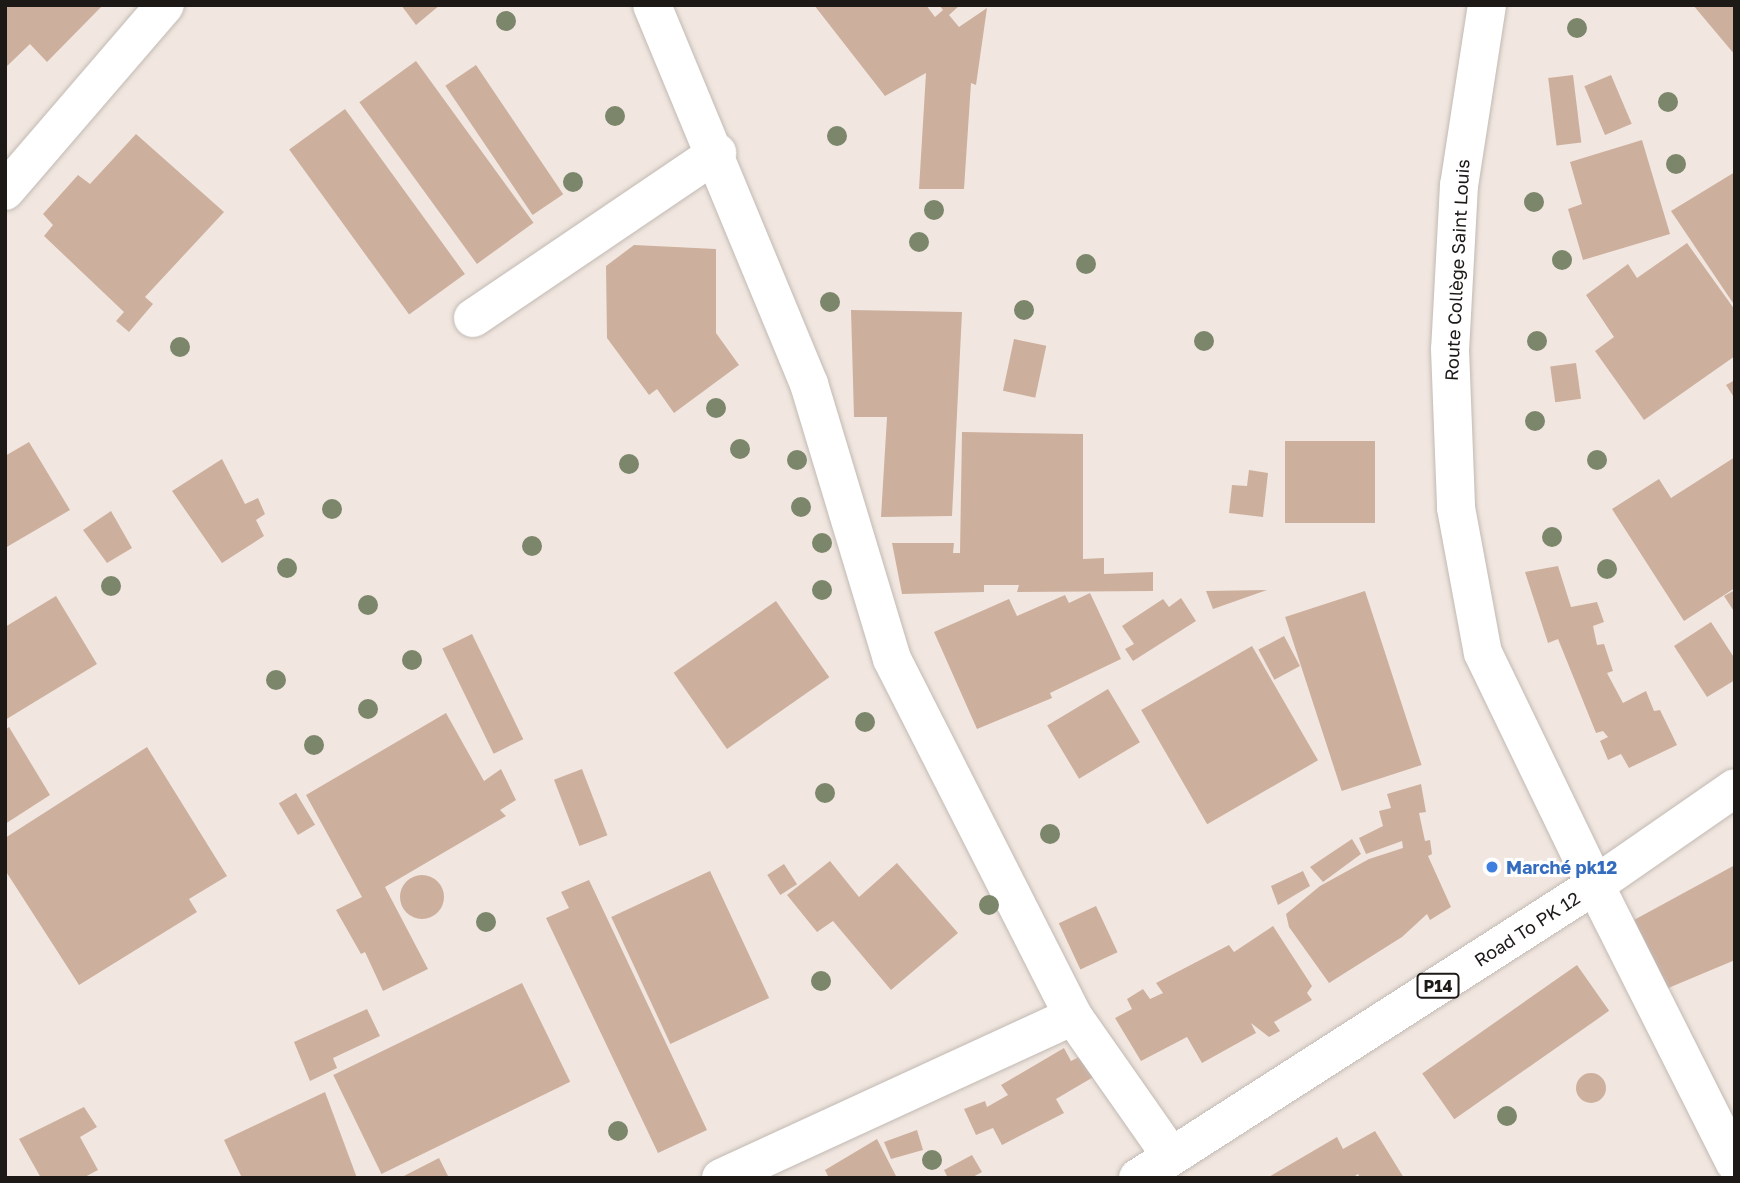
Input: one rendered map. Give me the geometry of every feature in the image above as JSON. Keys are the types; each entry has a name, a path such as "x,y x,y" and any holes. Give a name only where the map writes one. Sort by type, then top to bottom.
{"street":[{"path":"5,191 165,5"},
{"path":"652,5 717,153 808,384 892,659 1073,1016 1171,1156"},
{"name":"Route Collège Saint Louis","path":"1487,5 1459,185 1450,349 1456,508 1483,653 1595,886 1735,1163"},
{"path":"473,318 717,153"},
{"name":"Road To PK 12","path":"1138,1178 1595,886 1735,788"},
{"path":"721,1178 1073,1016"}],"building":[{"path":"5,5 103,5 47,62 30,44 5,68"},
{"path":"401,5 440,5 416,25"},
{"path":"814,5 926,5 935,17 943,10 939,5 960,5 949,15 959,27 987,8 976,85 971,83 964,189 919,189 926,73 885,96"},
{"path":"1693,5 1735,5 1735,55"},
{"path":"416,61 534,223 477,264 359,102"},
{"path":"476,65 563,194 533,215 445,86"},
{"path":"1573,75 1581,142 1556,146 1548,78"},
{"path":"1611,75 1632,124 1605,135 1584,86"},
{"path":"345,109 465,274 409,315 289,150"},
{"path":"136,134 224,212 145,297 153,304 129,332 116,321 124,312 44,236 53,225 43,214 78,175 90,184"},
{"path":"1642,140 1670,234 1583,260 1568,209 1582,204 1570,162"},
{"path":"1735,172 1735,306 1671,211"},
{"path":"1687,243 1735,310 1735,356 1644,420 1595,351 1614,337 1586,295 1628,264 1637,278"},
{"path":"634,245 716,249 716,333 739,365 674,413 657,389 649,395 607,338 606,266"},
{"path":"851,310 962,312 952,516 881,517 887,417 854,417"},
{"path":"1014,339 1046,346 1035,398 1003,391"},
{"path":"1576,363 1581,399 1555,402 1550,367"},
{"path":"1735,380 1735,399 1726,385"},
{"path":"962,432 1083,434 1083,559 1104,558 1104,574 1153,572 1153,591 1017,592 1019,585 984,585 984,592 902,594 892,543 954,543 953,553 960,553"},
{"path":"1285,441 1375,441 1375,523 1285,523"},
{"path":"29,442 70,510 5,548 5,456"},
{"path":"1735,457 1735,588 1684,621 1612,509 1659,479 1671,498"},
{"path":"222,459 245,504 258,498 265,514 256,520 264,536 222,563 172,491"},
{"path":"1249,470 1268,473 1263,517 1229,513 1232,485 1247,486"},
{"path":"111,511 132,548 107,563 83,530"},
{"path":"1558,566 1571,607 1597,602 1604,622 1593,626 1597,645 1604,644 1613,671 1607,673 1623,703 1646,691 1654,711 1660,710 1677,745 1629,768 1621,754 1608,760 1600,741 1608,737 1603,731 1596,733 1558,639 1548,643 1525,572"},
{"path":"1267,590 1213,609 1206,591"},
{"path":"1735,590 1735,613 1724,596"},
{"path":"1365,591 1422,765 1342,791 1285,617"},
{"path":"1090,593 1121,659 1050,693 1052,698 977,729 934,632 1009,599 1017,616 1065,595 1069,603"},
{"path":"56,596 97,664 5,720 5,627"},
{"path":"1181,598 1196,621 1133,661 1125,649 1134,644 1122,626 1163,599 1169,607"},
{"path":"776,601 829,677 727,749 674,673"},
{"path":"1711,622 1735,659 1735,680 1707,697 1674,646"},
{"path":"472,634 523,739 494,754 442,648"},
{"path":"1284,636 1300,666 1274,680 1258,650"},
{"path":"1252,646 1318,760 1207,824 1141,710"},
{"path":"1108,689 1140,742 1079,779 1047,726"},
{"path":"446,713 484,781 501,769 516,800 500,810 506,816 385,887 428,969 383,991 365,952 361,954 336,910 362,897 306,795"},
{"path":"9,727 50,795 5,824 5,730"},
{"path":"147,747 227,876 189,899 197,912 79,985 5,870 5,838"},
{"path":"582,769 607,835 579,846 554,780"},
{"path":"1421,784 1426,812 1419,813 1425,841 1430,840 1432,854 1428,856 1451,907 1430,920 1427,914 1402,937 1329,983 1289,927 1286,914 1320,886 1369,859 1403,848 1402,841 1366,854 1359,838 1383,826 1379,811 1391,808 1387,794"},
{"path":"296,793 315,825 298,835 279,803"},
{"path":"1352,839 1361,854 1323,882 1310,867"},
{"path":"830,861 859,897 897,863 958,933 891,990 833,921 817,932 787,895"},
{"path":"784,864 797,884 780,895 767,875"},
{"path":"1735,865 1735,960 1666,989 1634,920"},
{"path":"710,871 769,998 670,1044 611,917"},
{"path":"1303,871 1310,886 1278,905 1271,886"},
{"path":"422,875 437,882 444,897 437,912 422,919 407,912 400,897 407,882"},
{"path":"589,880 707,1130 658,1153 546,918 569,908 561,892"},
{"path":"1096,906 1118,952 1080,970 1059,923"},
{"path":"1273,926 1312,986 1307,993 1312,1000 1274,1022 1280,1031 1269,1037 1251,1023 1256,1033 1202,1063 1187,1037 1141,1061 1115,1018 1132,1009 1127,999 1143,989 1150,999 1163,993 1156,983 1229,945 1234,952"},
{"path":"1577,965 1609,1011 1454,1119 1422,1073"},
{"path":"522,983 570,1082 381,1174 333,1075"},
{"path":"367,1009 380,1036 333,1058 337,1068 310,1081 294,1042"},
{"path":"1064,1048 1071,1061 1083,1055 1095,1076 1056,1099 1064,1113 1002,1145 993,1128 976,1135 964,1109 985,1101 987,1107 1008,1095 1001,1085"},
{"path":"1591,1073 1597,1074 1605,1082 1605,1094 1597,1102 1591,1103 1585,1102 1577,1094 1576,1088 1577,1082 1585,1074"},
{"path":"325,1092 357,1178 242,1178 224,1140"},
{"path":"84,1107 97,1127 80,1137 98,1170 83,1178 41,1178 19,1139"},
{"path":"917,1130 923,1150 891,1159 884,1142"},
{"path":"1375,1131 1404,1178 1360,1178 1358,1174 1352,1178 1267,1178 1337,1137 1343,1149"},
{"path":"877,1139 897,1178 829,1178 825,1170"},
{"path":"972,1155 982,1172 971,1178 948,1178 944,1170"},
{"path":"439,1158 449,1178 400,1178"}],"place":[{"name":"Marché pk12","path":"1492,867"}]}
